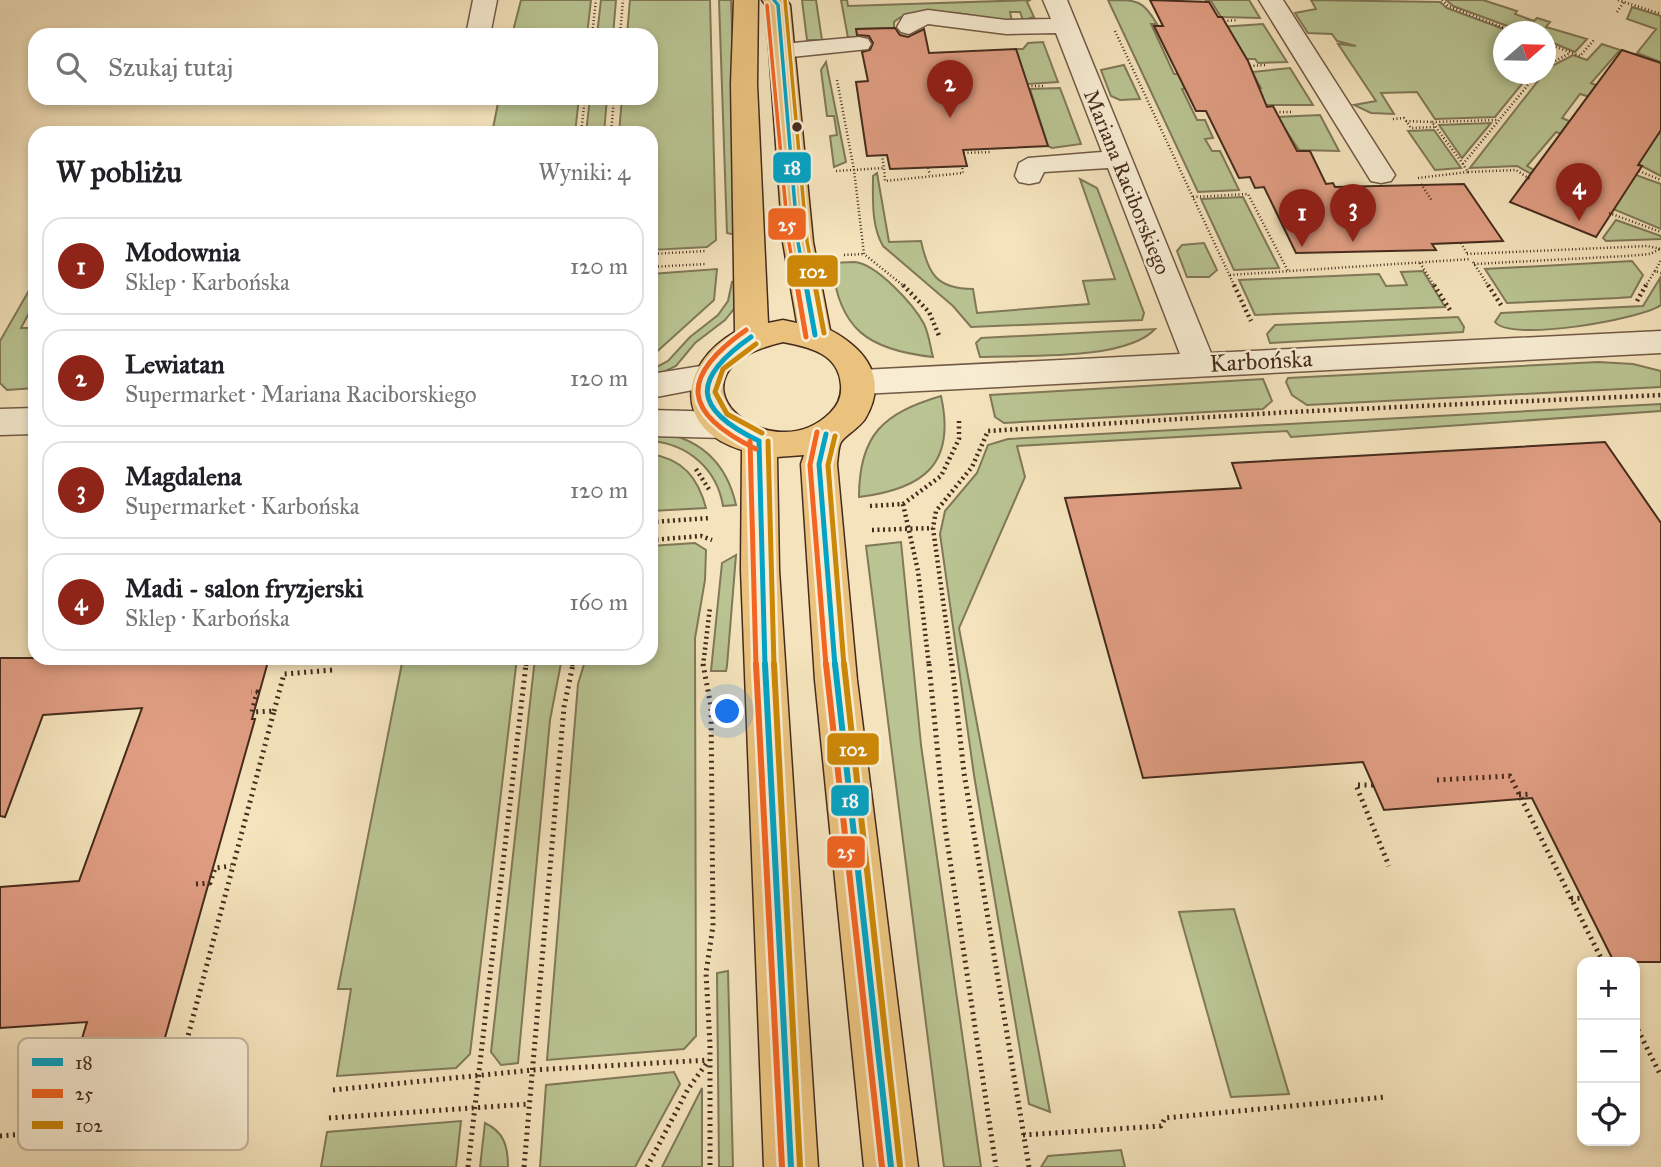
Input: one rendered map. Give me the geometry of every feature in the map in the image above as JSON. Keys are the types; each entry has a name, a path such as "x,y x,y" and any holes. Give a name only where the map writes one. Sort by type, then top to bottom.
{"main road":[{"path":"746,0 744,71 753,313 751,337"},
{"path":"774,0 778,5 798,242 815,335"},
{"path":"783,331 815,335 847,354 856,367 861,382 860,396 853,411 826,434 793,444 741,433 709,402 707,377 715,360 731,346 751,337 783,331"},
{"path":"741,433 760,570 791,1167"},
{"path":"826,434 819,464 836,680 891,1167"}],"street":[{"path":"479,28 485,0"},
{"path":"1271,0 1381,175"},
{"path":"909,27 912,20 928,17 1002,26 1060,13"},
{"name":"Mariana Raciborskiego","path":"1060,13 1200,365"},
{"path":"938,42 1006,39 1002,26"},
{"path":"782,51 859,44"},
{"path":"1029,176 1029,169 1038,164 1118,159"},
{"name":"Karbońska","path":"861,382 1661,342"},
{"path":"658,385 707,377"},
{"path":"0,422 28,421"},
{"path":"658,424 741,433"}],"path":[{"path":"593,28 596,0"},
{"path":"621,28 623,0"},
{"path":"1434,1 1443,0 1448,6 1493,23"},
{"path":"1618,0 1661,14"},
{"path":"1617,12 1624,2"},
{"path":"1112,24 1252,321"},
{"path":"1556,47 1580,56 1594,40"},
{"path":"830,46 854,170 864,254"},
{"path":"1556,60 1571,52"},
{"path":"1463,164 1529,84"},
{"path":"582,126 584,105"},
{"path":"612,126 613,105"},
{"path":"1406,121 1499,120"},
{"path":"1432,122 1468,172"},
{"path":"882,155 885,181 964,173 962,166"},
{"path":"828,171 884,168"},
{"path":"928,168 930,175"},
{"path":"1417,178 1516,170 1530,179"},
{"path":"1639,172 1661,180"},
{"path":"1431,177 1437,185"},
{"path":"1193,197 1248,194 1288,272"},
{"path":"1609,213 1661,232"},
{"path":"1461,243 1503,308"},
{"path":"1230,275 1442,261 1549,260 1650,254 1661,249 1647,246 1467,254"},
{"path":"658,253 716,248"},
{"path":"1542,250 1549,260"},
{"path":"1655,271 1661,260"},
{"path":"1442,261 1447,270"},
{"path":"1420,263 1451,311"},
{"path":"1029,1167 964,773 933,528 936,511 972,467 988,431 1290,412 1661,395"},
{"path":"692,465 704,478 714,507 718,542 716,550"},
{"path":"903,504 911,529 920,586 939,779 996,1167"},
{"path":"864,531 933,528"},
{"path":"658,539 701,536 718,542"},
{"path":"710,1167 706,973 713,926 711,707 702,660 711,596"},
{"path":"468,1167 526,665"},
{"path":"524,1167 564,707 573,665"},
{"path":"187,1038 284,674 333,670"},
{"path":"251,692 257,692 252,712 274,711"},
{"path":"1437,780 1510,776 1600,957"},
{"path":"1373,785 1356,786 1389,866"},
{"path":"1519,795 1530,794"},
{"path":"196,884 210,883 215,868 232,866"},
{"path":"1571,899 1583,898"},
{"path":"1640,1034 1661,1076"},
{"path":"333,1090 533,1070 709,1060"},
{"path":"647,1167 688,1089 709,1060"},
{"path":"1023,1135 1161,1126 1165,1118 1386,1097"},
{"path":"329,1118 529,1104"},
{"path":"0,1136 18,1135"}],"green space":[{"path":"521,0 591,0 588,28 514,28"},
{"path":"601,0 616,0 614,28 598,28"},
{"path":"630,0 710,0 716,240 707,247 658,250 658,126 620,126 621,105 658,105 658,28 628,28"},
{"path":"719,0 731,0 740,236 727,233"},
{"path":"802,0 816,0 822,40 807,40"},
{"path":"841,0 847,0 848,6 1030,0 1027,2 1034,17 1023,20 1020,12 1010,12 1012,21 950,12 918,12 894,22 894,28 857,29 858,37 848,38"},
{"path":"1108,0 1133,1 1148,10 1157,24 1151,24 1174,74 1183,74 1190,88 1182,89 1197,120 1205,120 1213,138 1205,139 1212,151 1220,151 1239,190 1198,192"},
{"path":"1205,0 1249,0 1260,18 1221,17 1211,1"},
{"path":"1311,0 1440,2 1447,8 1493,25 1493,84 1522,84 1495,117 1435,119 1417,92 1381,93 1394,114 1371,113 1354,105 1376,101 1338,44 1356,46 1337,41 1332,34 1308,33 1295,13 1316,9"},
{"path":"1446,0 1483,0 1517,11 1515,14 1534,21 1494,21 1453,6"},
{"path":"1632,7 1661,16 1661,62 1637,53 1656,29 1627,19"},
{"path":"1263,24 1287,62 1258,63 1255,59 1238,59 1220,27"},
{"path":"1556,30 1587,39 1575,52 1556,44"},
{"path":"1043,42 1058,82 1027,84 1016,49 1023,49 1028,43"},
{"path":"1602,44 1620,50 1591,83 1603,88 1597,99 1580,94 1562,118 1576,124 1567,136 1556,132 1527,166 1534,170 1533,175 1517,166 1470,168 1536,84 1556,84 1556,64 1573,55 1587,60"},
{"path":"826,62 846,162 834,167 830,136 837,135 834,116 827,116 821,70"},
{"path":"1124,65 1140,99 1120,100 1111,96 1101,70"},
{"path":"1290,68 1313,105 1263,105 1255,89 1261,88 1252,72"},
{"path":"1060,88 1081,144 1052,148 1048,146 1030,89"},
{"path":"498,105 578,105 576,126 493,126"},
{"path":"589,105 606,105 605,126 587,126"},
{"path":"1320,115 1339,151 1299,150 1277,117"},
{"path":"1491,123 1462,158 1439,125"},
{"path":"1434,130 1461,168 1435,170 1408,131"},
{"path":"1649,130 1661,134 1661,176 1638,164"},
{"path":"1625,171 1661,184 1661,229 1613,209"},
{"path":"877,173 889,242 921,241 927,262 936,277 950,286 973,289 977,313 1089,304 1083,281 1115,279 1080,179 1097,188 1144,313 1142,320 971,327 953,306 883,246 876,230 874,212 873,176"},
{"path":"1243,197 1279,268 1234,270 1201,199"},
{"path":"1616,220 1661,236 1661,239 1606,241 1603,238"},
{"path":"1204,243 1217,270 1209,277 1187,277 1177,251 1182,245"},
{"path":"1632,261 1643,275 1631,297 1618,298 1507,303 1485,269"},
{"path":"854,262 873,269 894,286 912,306 926,328 933,357 910,354 874,342 849,320 835,286 832,263"},
{"path":"717,269 714,300 658,351 658,273"},
{"path":"1423,271 1445,307 1255,315 1239,280 1379,274 1386,286 1407,285 1401,272"},
{"path":"1660,278 1661,305 1628,317 1575,327 1524,330 1506,328 1495,322 1501,313 1643,306"},
{"path":"740,281 737,305 725,320 695,343 676,366 658,375 658,366 668,361 690,337 718,315 728,301 732,282"},
{"path":"28,292 28,315 21,328 28,328 28,388 7,390 0,383 0,341"},
{"path":"1458,317 1464,327 1463,332 1270,343 1267,334 1275,325"},
{"path":"1155,329 1122,347 1073,354 980,357 976,343 981,338"},
{"path":"1598,362 1633,364 1661,371 1661,387 1307,405 1292,395 1286,382 1288,378"},
{"path":"1263,379 1272,401 1263,409 1004,423 995,417 990,395"},
{"path":"941,396 944,439 939,456 930,469 901,487 859,497 864,457 879,429 904,410"},
{"path":"1661,404 1661,411 1291,437 1287,431 1017,446 1025,477 959,628 1050,1112 1029,1104 974,775 940,534 945,511 977,473 988,445 1008,439"},
{"path":"658,432 682,438 707,453 725,475 736,505 723,506 714,481 699,461 677,447 658,442"},
{"path":"658,456 672,460 688,472 699,488 706,508 658,511"},
{"path":"901,542 921,745 981,1167 944,1167 866,546"},
{"path":"695,543 706,550 705,580 695,638 696,1036 684,1049 547,1060 578,684 584,665 658,665 658,546"},
{"path":"736,555 726,671 711,671 722,563"},
{"path":"402,665 516,665 470,1054 456,1068 337,1076 351,989 338,989"},
{"path":"534,665 561,665 550,720 518,1063 501,1065 491,1052"},
{"path":"1234,909 1289,1094 1231,1097 1179,912"},
{"path":"728,971 733,1167 719,1167 717,973"},
{"path":"674,1072 680,1084 635,1167 540,1167 546,1085"},
{"path":"702,1088 702,1167 662,1167"},
{"path":"461,1121 456,1167 321,1167 327,1132"},
{"path":"485,1123 504,1140 508,1167 480,1167"},
{"path":"1121,1150 1125,1167 1041,1167 1048,1156"}],"building":[{"path":"1150,0 1209,2 1218,17 1222,17 1248,61 1267,107 1273,106 1297,151 1310,151 1326,184 1333,183 1335,187 1464,184 1503,241 1432,244 1436,250 1296,253 1264,187 1255,188 1250,177 1239,178 1206,111 1196,111 1154,26 1163,26"},
{"path":"895,28 900,35 908,37 924,29 929,53 1016,49 1048,146 963,150 967,166 890,169 887,155 867,156 856,82 868,81 862,52 870,50 873,43 869,36 857,35 856,29"},
{"path":"1622,50 1661,63 1661,130 1638,165 1642,166 1596,237 1510,202"},
{"path":"1605,442 1661,523 1661,962 1640,962 1640,957 1612,957 1532,798 1384,810 1363,762 1143,778 1065,498 1241,488 1232,463"},
{"path":"0,658 28,658 28,665 267,665 252,719 255,719 165,1038 82,1038 87,1022 0,1028 0,887 79,881 142,708 43,715 5,817 0,816"}],"transit line":[{"name":"18","path":"774,0 778,5 798,242 815,335"},
{"name":"102","path":"785,0 807,241 824,333"},
{"name":"25","path":"767,5 789,243 806,337"},
{"name":"25","path":"746,330 708,362 700,378 697,394 702,409 713,424 731,437 756,449"},
{"name":"18","path":"751,337 717,365 708,379 706,393 710,406 720,419 759,441"},
{"name":"102","path":"756,344 723,369 715,392 727,414 762,433"},
{"name":"25","path":"817,432 810,465 827,681 882,1167"},
{"name":"18","path":"826,434 819,464 836,680 891,1167"},
{"name":"102","path":"835,436 828,465 845,679 900,1166"},
{"name":"25","path":"750,441 751,570 782,1167"},
{"name":"18","path":"759,441 760,570 791,1167"},
{"name":"102","path":"768,441 769,570 800,1167"}],"place":[{"name":"Lewiatan","path":"950,118"},
{"name":"Madi - salon fryzjerski","path":"1579,221"},
{"name":"Magdalena","path":"1353,242"},
{"name":"Modownia","path":"1302,247"}]}
